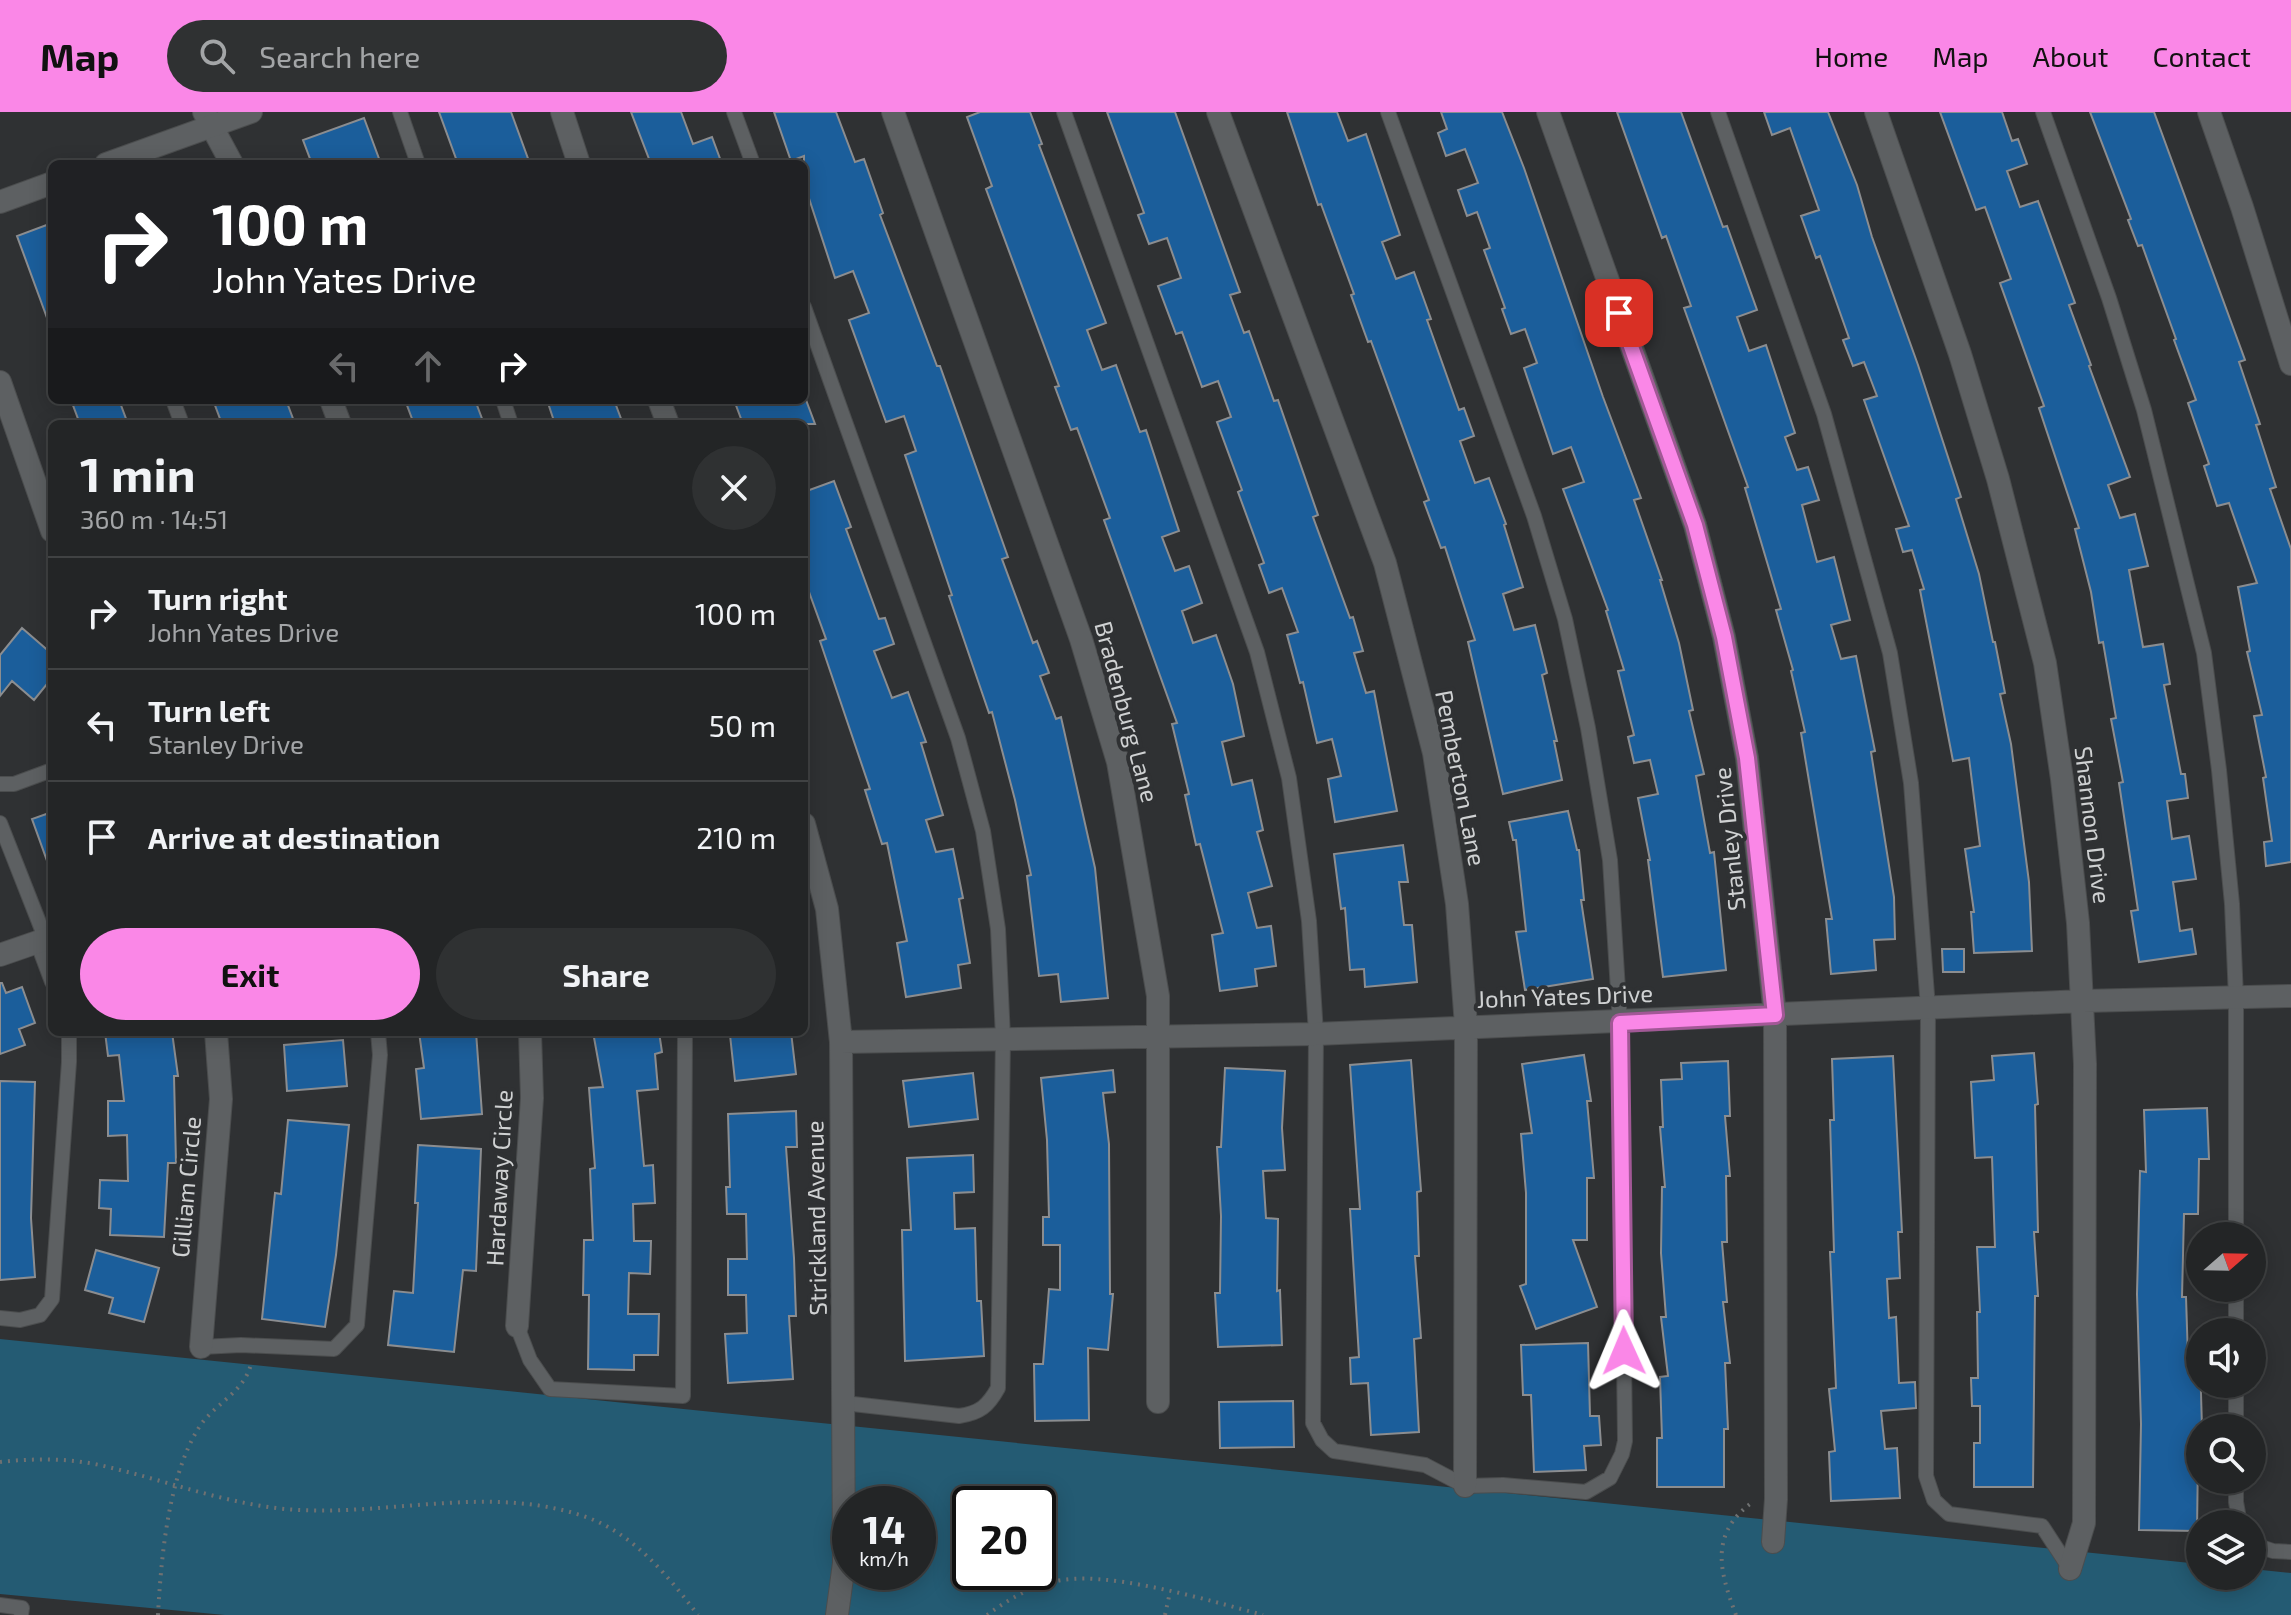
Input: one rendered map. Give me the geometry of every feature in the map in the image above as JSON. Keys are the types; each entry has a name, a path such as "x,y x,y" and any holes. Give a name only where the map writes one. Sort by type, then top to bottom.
{"street":[{"path":"115,160 208,119 251,112"},
{"path":"562,112 578,160"},
{"name":"Bradenburg Lane","path":"893,112 1081,639 1118,762 1156,981 1158,1402"},
{"name":"Pemberton Lane","path":"1218,112 1389,577 1434,753 1457,904 1466,1026 1465,1486"},
{"name":"Stanley Drive","path":"1548,112 1695,525 1724,637 1747,758 1775,1015 1776,1499 1773,1542"},
{"name":"Shannon Drive","path":"1876,112 1960,354 1998,479 2045,663 2062,779 2078,923 2085,1064 2084,1523 2070,1569"},
{"path":"2209,112 2291,364"},
{"path":"208,119 230,160"},
{"path":"0,202 48,184"},
{"path":"0,382 48,520"},
{"name":"Strickland Avenue","path":"808,839 827,909 841,1042 844,1563 837,1615"},
{"path":"0,955 45,940"},
{"name":"John Yates Drive","path":"841,1042 1316,1034 2083,1001 2291,996"},
{"name":"Gilliam Circle","path":"201,1347 221,1099 216,1036"},
{"name":"Hardaway Circle","path":"517,1326 532,1098 530,1036"}],"lane":[{"path":"400,112 417,160"},
{"path":"734,112 752,160"},
{"path":"1064,112 1257,652 1289,778 1309,921 1316,1034 1313,1423 1322,1440 1334,1451 1425,1465 1465,1486 1503,1485 1586,1492 1610,1478 1625,1441 1620,1023 1610,860 1588,728 1565,619 1534,516 1388,112"},
{"path":"1718,112 1824,414 1890,653 1911,783 1928,1008 1926,1476 1934,1500 1949,1514 2042,1526 2070,1569"},
{"path":"2043,112 2109,298 2144,410 2204,653 2232,904 2236,998 2236,1222"},
{"path":"808,318 962,751 983,831 998,929 1003,1038 998,1388 990,1403 977,1414 959,1416 844,1403"},
{"path":"0,784 14,784 48,771"},
{"path":"0,823 45,940"},
{"path":"0,1318 20,1320 40,1315 52,1299 69,1036"},
{"path":"201,1347 334,1349 357,1325 380,1055 378,1036"},
{"path":"517,1326 530,1360 550,1389 683,1396 685,1036"},
{"path":"2266,1549 2291,1552"},
{"path":"0,1605 22,1608 21,1615"}],"path":[{"path":"158,1615 163,1555 176,1486 198,1429 212,1411 243,1383 251,1367 254,1346"},
{"path":"0,1462 66,1460 107,1466 246,1504 307,1510 364,1510 471,1502 554,1508 588,1517 621,1535 653,1560 698,1615"},
{"path":"1736,1615 1725,1583 1721,1545 1728,1528 1752,1502 1776,1499"},
{"path":"987,1615 1003,1603 1053,1581 1083,1578 1170,1592 1263,1615"},
{"path":"1165,1615 1170,1592"}],"shaded area":[{"path":"0,1339 2186,1563 2186,1590 2266,1590 2266,1570 2291,1573 2291,1615 225,1615 0,1594"}],"building":[{"path":"439,112 511,112 529,160 457,160"},
{"path":"631,112 681,112 693,144 712,137 721,160 649,160"},
{"path":"774,112 836,112 855,162 864,159 883,213 880,215 937,366 940,366 1008,557 1002,559 1033,643 1037,641 1049,673 1040,676 1056,719 1061,717 1095,868 1108,998 1061,1002 1058,974 1039,976 1027,876 1031,875 1015,800 992,712 989,713 949,596 952,595 905,455 916,451 904,416 886,422 849,320 869,313 853,271 835,278 808,195 808,160 804,160 804,156 791,160"},
{"path":"980,112 1030,112 1042,144 1039,145 1106,323 1087,330 1102,370 1116,365 1140,432 1146,430 1179,531 1162,537 1175,571 1189,566 1202,603 1182,611 1193,643 1216,635 1233,684 1244,736 1222,742 1232,785 1252,780 1263,830 1257,832 1272,886 1248,893 1257,928 1271,926 1276,966 1255,969 1257,986 1220,991 1212,935 1223,933 1200,844 1196,845 1185,795 1189,794 1172,724 1177,723 1104,520 1110,518 1077,428 1071,430 1055,387 1059,386 986,189 992,186 967,117"},
{"path":"1107,112 1175,112 1240,292 1230,295 1244,333 1249,331 1274,401 1278,400 1318,515 1313,517 1350,618 1353,617 1363,651 1354,653 1366,693 1374,691 1397,811 1335,822 1328,779 1341,776 1332,739 1317,743 1303,682 1300,683 1287,635 1298,632 1282,588 1269,593 1259,565 1264,563 1217,422 1231,417 1218,381 1202,387 1182,332 1176,334 1158,286 1181,278 1167,238 1149,244 1138,215 1144,213"},
{"path":"1287,112 1337,112 1348,141 1366,134 1400,235 1382,242 1396,279 1414,272 1431,319 1427,320 1459,410 1464,408 1474,436 1460,441 1475,483 1489,478 1506,524 1523,587 1503,594 1514,630 1535,625 1547,673 1542,675 1562,780 1503,794 1468,642 1475,640 1445,547 1441,548 1424,502 1429,500 1371,341 1368,342 1351,295 1354,294 1321,204 1318,205"},
{"path":"1441,112 1502,112 1641,498 1634,500 1662,580 1693,710 1689,711 1704,774 1696,776 1710,853 1714,852 1726,970 1663,977 1650,860 1638,798 1658,794 1650,760 1634,763 1628,737 1634,735 1618,671 1624,670 1608,610 1563,489 1584,482 1571,447 1553,454 1524,368 1537,363 1525,329 1511,334 1484,250 1490,248 1477,212 1467,216 1458,190 1478,183 1465,149 1446,156 1438,133 1447,129"},
{"path":"1617,112 1681,112 1757,310 1737,317 1749,351 1766,345 1795,433 1785,437 1797,470 1808,467 1819,500 1802,505 1817,562 1834,557 1850,620 1831,625 1841,659 1856,656 1875,751 1871,752 1894,897 1895,939 1874,940 1876,970 1831,974 1826,919 1832,919 1801,733 1805,732 1793,670 1776,610 1781,609 1745,488 1748,487 1684,308 1691,306 1666,236 1662,238"},
{"path":"1764,112 1828,112 1857,185 1961,497 1956,499 1979,574 2005,693 2000,694 2011,744 2029,882 2032,951 1974,953 1971,912 1974,912 1965,849 1980,846 1969,758 1953,761 1920,590 1924,589 1912,550 1903,552 1896,529 1909,526 1864,400 1877,396 1864,362 1853,366 1843,340 1849,338 1820,256 1816,258 1801,216 1819,210 1790,128 1772,135"},
{"path":"1940,112 2002,112 2012,141 2018,139 2027,164 2007,171 2020,207 2038,201 2075,303 2069,305 2089,366 2130,477 2108,485 2120,518 2135,514 2148,566 2129,570 2143,647 2163,644 2170,684 2164,685 2188,798 2167,801 2172,839 2189,836 2196,879 2173,882 2180,931 2192,929 2196,954 2139,962 2131,911 2138,910 2119,783 2123,782 2111,719 2116,718 2103,642 2099,643 2091,592 2075,529 2079,528 2039,408 2044,406 2000,283 2011,279 1985,207 1976,210"},
{"path":"2090,112 2154,112 2245,360 2239,362 2260,424 2256,425 2276,487 2270,489 2291,549 2291,862 2266,866 2264,842 2272,841 2263,778 2266,777 2254,716 2262,715 2247,652 2250,651 2238,587 2257,583 2229,503 2217,506 2204,466 2209,464 2188,403 2196,400 2142,245 2138,246 2128,220 2131,219"},
{"path":"364,118 380,160 310,160 303,140"},
{"path":"48,224 48,321 17,236"},
{"path":"72,404 120,404 126,420 78,420"},
{"path":"214,404 288,404 294,420 220,420"},
{"path":"406,404 476,404 482,420 412,420"},
{"path":"548,404 616,404 622,420 554,420"},
{"path":"736,404 808,404 815,424 808,424 808,420 742,420"},
{"path":"834,481 851,527 846,529 879,619 885,618 894,644 874,651 892,698 908,692 926,742 921,743 943,815 926,820 936,852 953,849 963,898 959,899 970,963 958,965 961,988 906,997 897,943 907,941 887,843 882,844 865,790 870,789 820,641 826,639 808,589 808,491"},
{"path":"22,628 48,651 48,683 34,700 12,681 0,696 0,655"},
{"path":"1568,811 1579,850 1584,900 1581,900 1593,979 1525,990 1516,932 1526,931 1516,840 1513,840 1509,822"},
{"path":"48,813 48,863 32,819"},
{"path":"1403,845 1408,882 1399,882 1404,925 1412,925 1417,982 1365,987 1364,969 1350,970 1345,908 1341,909 1334,854"},
{"path":"1942,949 1964,949 1964,972 1943,972"},
{"path":"0,983 6,993 22,987 35,1023 19,1029 25,1045 0,1054"},
{"path":"106,1036 173,1036 178,1076 174,1076 176,1163 168,1163 164,1237 110,1235 111,1209 99,1208 100,1180 128,1181 127,1135 108,1136 108,1101 124,1101 119,1055 108,1056"},
{"path":"420,1036 476,1036 482,1114 421,1119 416,1069 424,1068"},
{"path":"594,1036 660,1036 662,1052 655,1054 658,1089 637,1091 644,1166 653,1165 655,1203 633,1204 634,1241 651,1241 650,1274 629,1273 628,1314 659,1314 658,1355 634,1355 634,1370 588,1369 589,1295 583,1295 584,1240 593,1240 590,1169 595,1168 589,1088 603,1087"},
{"path":"730,1036 791,1036 796,1074 735,1081"},
{"path":"343,1040 347,1086 287,1091 284,1045"},
{"path":"2034,1053 2038,1104 2035,1105 2038,1232 2034,1232 2038,1296 2035,1296 2033,1487 1974,1487 1974,1443 1980,1443 1980,1406 1972,1406 1971,1378 1978,1378 1977,1312 1980,1312 1977,1247 1995,1247 1992,1157 1975,1158 1971,1082 1994,1080 1992,1056"},
{"path":"1584,1055 1591,1101 1587,1101 1594,1178 1587,1178 1587,1240 1573,1240 1597,1307 1536,1329 1520,1286 1526,1284 1526,1193 1521,1134 1532,1133 1522,1064"},
{"path":"1893,1056 1902,1232 1898,1232 1900,1278 1887,1279 1889,1318 1896,1317 1899,1383 1915,1382 1916,1408 1881,1411 1885,1449 1897,1448 1900,1498 1831,1501 1829,1452 1835,1451 1829,1389 1836,1388 1830,1252 1834,1252 1830,1120 1834,1120 1832,1059"},
{"path":"1411,1060 1421,1191 1417,1192 1419,1256 1415,1256 1421,1338 1414,1339 1419,1432 1371,1435 1368,1383 1351,1384 1350,1358 1359,1357 1350,1209 1360,1209 1350,1065"},
{"path":"1728,1061 1730,1116 1725,1116 1730,1176 1726,1176 1727,1242 1722,1242 1727,1302 1723,1302 1730,1363 1725,1363 1728,1429 1724,1429 1724,1487 1657,1487 1657,1438 1662,1438 1660,1377 1668,1376 1661,1317 1666,1317 1661,1253 1662,1187 1665,1187 1660,1127 1663,1127 1661,1080 1682,1079 1681,1063"},
{"path":"1225,1068 1285,1071 1282,1128 1285,1170 1263,1171 1266,1218 1278,1219 1277,1291 1280,1290 1282,1345 1218,1347 1215,1293 1220,1293 1221,1216 1217,1147 1221,1147"},
{"path":"1113,1070 1115,1092 1103,1093 1109,1144 1110,1294 1113,1294 1108,1350 1088,1348 1089,1420 1035,1421 1034,1364 1043,1364 1049,1289 1060,1290 1060,1245 1043,1245 1043,1217 1049,1217 1047,1140 1041,1078"},
{"path":"973,1073 978,1119 909,1127 903,1081"},
{"path":"0,1081 35,1082 31,1218 35,1277 0,1280"},
{"path":"2207,1108 2209,1159 2199,1159 2198,1214 2184,1214 2182,1297 2186,1297 2186,1398 2201,1398 2202,1414 2186,1414 2186,1494 2197,1494 2197,1510 2186,1510 2186,1531 2139,1530 2141,1424 2137,1294 2140,1171 2146,1172 2144,1110"},
{"path":"796,1111 797,1147 786,1147 796,1316 789,1316 793,1379 728,1383 725,1334 747,1333 746,1295 728,1295 728,1259 747,1259 746,1214 727,1214 726,1187 730,1187 728,1114"},
{"path":"288,1120 349,1125 336,1255 325,1327 262,1319 275,1193 281,1194"},
{"path":"418,1145 481,1149 476,1271 463,1270 454,1352 388,1345 394,1291 413,1293"},
{"path":"973,1155 974,1192 954,1193 955,1229 975,1228 977,1301 981,1301 984,1356 905,1361 902,1230 911,1230 907,1158"},
{"path":"96,1250 159,1268 144,1322 109,1313 113,1298 85,1290"},
{"path":"1588,1343 1590,1416 1599,1416 1601,1445 1584,1446 1586,1470 1534,1472 1531,1395 1523,1395 1521,1345"},
{"path":"1293,1401 1294,1447 1220,1448 1219,1402"}],"route":[{"path":"1619,313 1695,525 1724,637 1747,758 1775,1015 1620,1023 1624,1351"}]}
